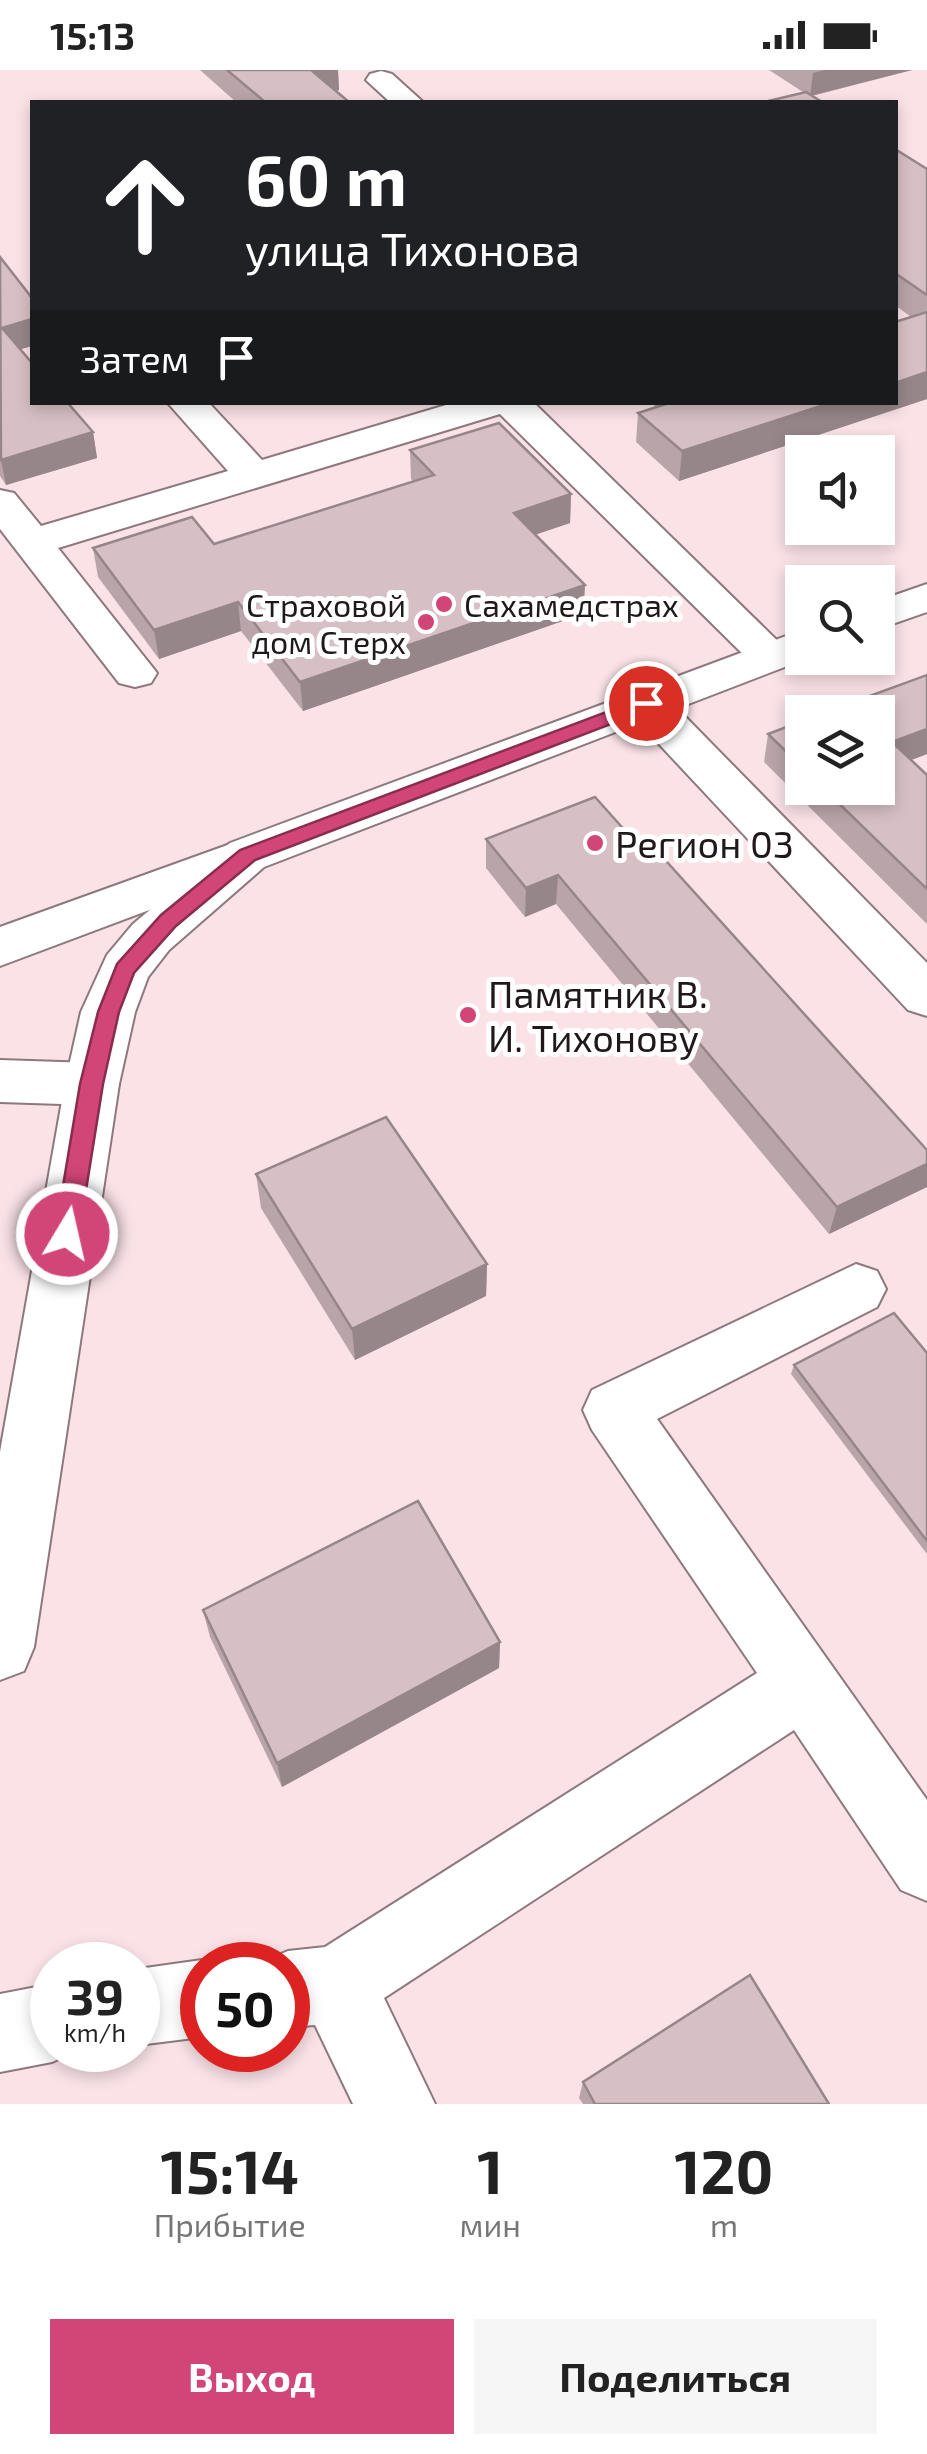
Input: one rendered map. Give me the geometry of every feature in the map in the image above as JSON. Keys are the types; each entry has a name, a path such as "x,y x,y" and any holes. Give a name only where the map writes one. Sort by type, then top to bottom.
{"main road":[{"path":"380,80 405,100"},
{"path":"189,405 254,476"},
{"path":"34,542 489,405"},
{"path":"513,405 785,648"},
{"path":"0,502 135,674"},
{"path":"895,610 927,598"},
{"path":"0,947 785,651"},
{"path":"646,703 927,996"},
{"path":"0,1647 92,1084 108,1012 125,970 151,937 248,855"},
{"path":"0,1080 92,1084"},
{"path":"856,1289 614,1410 927,1864"},
{"path":"395,2104 312,1987 804,1683"},
{"path":"0,2033 30,2027"}],"building":[{"path":"227,70 311,70 347,100 263,100"},
{"path":"806,92 819,100 772,100"},
{"path":"898,151 927,169 927,295 898,275"},
{"path":"0,257 30,295 30,320 2,328 30,361 30,405 70,405 93,432 1,460"},
{"path":"927,312 927,372 898,382 898,321"},
{"path":"663,405 824,405 682,451 638,413"},
{"path":"499,423 571,494 514,513 585,585 300,682 238,602 154,630 93,548 192,517 214,544 434,475 410,450"},
{"path":"927,675 927,729 895,741 895,695 872,695"},
{"path":"785,728 785,750 768,734"},
{"path":"895,745 927,775 927,889 841,805 895,805"},
{"path":"595,797 638,845 648,841 927,1150 927,1164 837,1207 558,875 526,888 486,839"},
{"path":"386,1117 487,1264 352,1329 256,1174"},
{"path":"894,1313 927,1353 927,1541 794,1365"},
{"path":"418,1501 500,1642 277,1763 203,1610"},
{"path":"750,1975 829,2104 595,2104 583,2082"}],"place":[{"name":"Сахамедстрах","path":"444,604"},
{"name":"Страховой дом Стерх","path":"426,622"},
{"name":"Регион 03","path":"595,843"},
{"name":"Памятник В. И. Тихонову","path":"468,1015"}],"route":[{"path":"67,1234 108,1012 125,970 168,920 248,855 646,703"}]}
